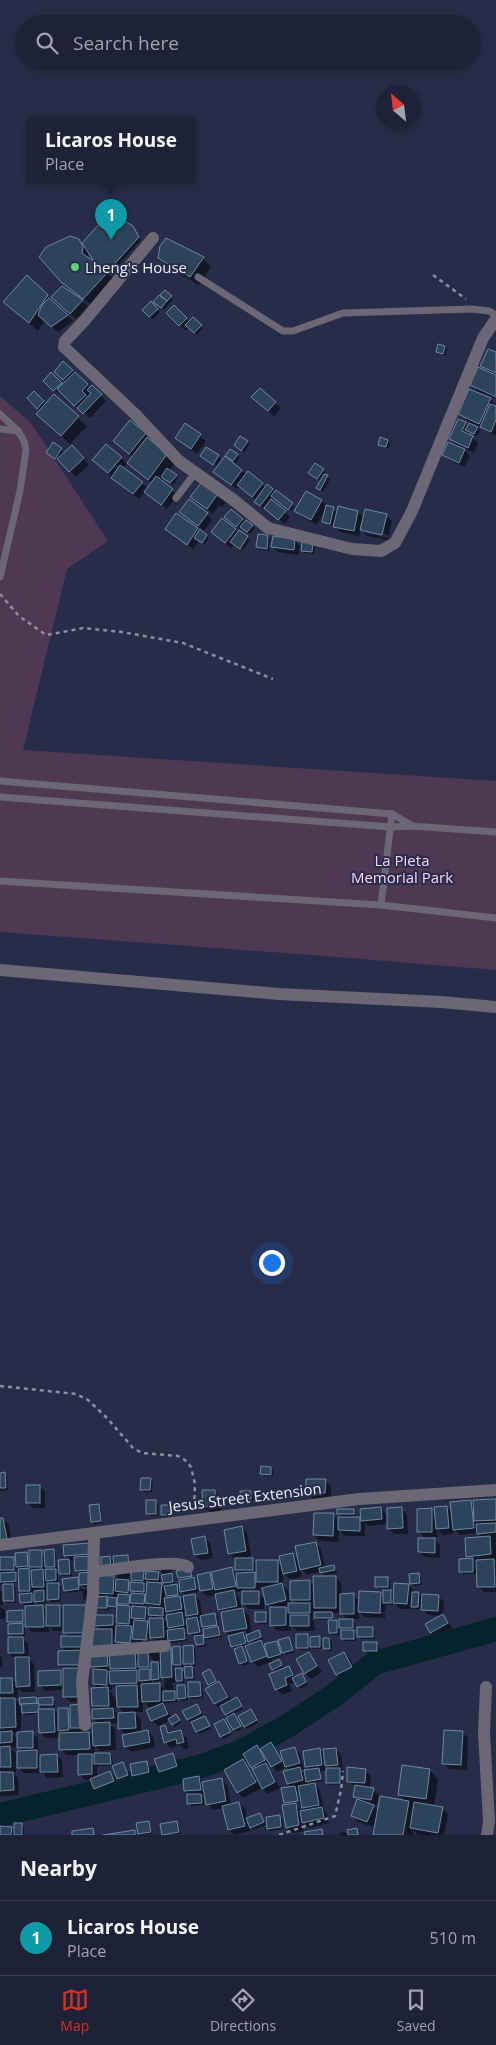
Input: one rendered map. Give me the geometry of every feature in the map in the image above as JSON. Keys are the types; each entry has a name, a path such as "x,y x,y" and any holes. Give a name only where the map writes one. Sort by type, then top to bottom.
{"street":[{"path":"153,238 65,341 64,347 136,415 179,461 268,528 352,549 382,551 394,543 412,511 483,338 496,317"},
{"path":"0,970 279,994 441,1002 496,1007"},
{"name":"Jesus Street Extension","path":"0,1545 359,1499 496,1490"},
{"path":"85,1725 82,1682 93,1594 94,1534"},
{"path":"94,1572 167,1563 185,1564 188,1567"},
{"path":"87,1652 165,1646"},
{"path":"486,1687 484,1733 490,1821 487,1835"}],"lane":[{"path":"198,277 283,331 293,331 343,313 482,310 496,317"},
{"path":"0,414 18,431 24,441 26,450 20,491 1,573"},
{"path":"0,429 18,431"},
{"path":"176,498 196,472"},
{"path":"0,781 392,814 411,826"},
{"path":"0,797 391,827 411,826 496,832"},
{"path":"381,905 392,814"},
{"path":"0,881 381,905 496,918"}],"path":[{"path":"433,275 482,310"},
{"path":"0,594 19,616 46,636 83,628 122,632 183,643 273,679"},
{"path":"0,1386 76,1394 88,1400 107,1418 133,1448 142,1453 178,1456 185,1460 191,1467 194,1484 193,1519"},
{"path":"279,1835 335,1816 343,1771"}],"green space":[{"name":"La Pieta Memorial Park","path":"0,396 31,423 108,541 67,569 23,750 496,781 496,970 0,932"}],"building":[{"path":"113,209 121,219 133,226 139,237 108,271 93,260 82,243"},
{"name":"Lheng's House","path":"70,236 79,239 83,247 82,253 108,272 83,299 61,282 39,257 46,247"},
{"path":"166,238 204,257 190,277 158,258 160,246"},
{"path":"27,275 48,295 29,323 3,302"},
{"path":"62,286 83,300 70,314 51,297"},
{"path":"165,290 172,296 167,301 160,295"},
{"path":"159,295 167,301 161,308 153,302"},
{"path":"49,298 68,315 51,327 38,315 42,305"},
{"path":"151,301 158,309 149,317 142,310"},
{"path":"174,305 187,318 179,326 166,313"},
{"path":"193,317 202,325 194,333 185,325"},
{"path":"438,344 445,346 443,354 436,352"},
{"path":"488,349 496,352 496,373 480,366"},
{"path":"63,361 73,370 63,380 54,372"},
{"path":"478,367 496,375 496,397 470,385"},
{"path":"51,372 62,383 53,391 43,381"},
{"path":"75,372 88,384 82,391 86,395 74,406 57,389"},
{"path":"92,385 102,394 83,414 77,408 91,393 87,390"},
{"path":"260,388 276,402 268,411 251,397"},
{"path":"469,389 491,398 479,424 458,414"},
{"path":"34,391 44,401 37,409 27,398"},
{"path":"54,394 79,416 61,436 36,414"},
{"path":"490,404 496,406 496,420 491,432 480,427"},
{"path":"458,419 466,422 462,431 473,436 468,448 449,439"},
{"path":"130,420 146,433 129,454 113,441"},
{"path":"185,423 201,434 191,449 175,438"},
{"path":"469,423 478,427 474,434 465,430"},
{"path":"240,436 248,441 241,451 234,445"},
{"path":"147,437 167,454 148,480 127,463"},
{"path":"380,437 388,440 386,447 378,445"},
{"path":"53,442 62,448 55,459 46,453"},
{"path":"448,442 465,449 459,463 442,455"},
{"path":"106,444 122,457 108,473 92,460"},
{"path":"72,445 84,458 69,472 57,459"},
{"path":"206,447 219,455 213,465 200,456"},
{"path":"230,449 238,454 233,461 225,456"},
{"path":"225,456 242,470 231,485 213,472"},
{"path":"315,463 324,469 317,479 308,473"},
{"path":"120,465 143,482 133,494 111,478"},
{"path":"167,468 177,475 170,483 161,477"},
{"path":"248,471 263,483 252,497 237,485"},
{"path":"324,474 328,475 320,490 316,488"},
{"path":"156,476 173,489 161,505 144,492"},
{"path":"201,483 217,495 207,509 190,497"},
{"path":"267,484 273,489 260,506 254,502"},
{"path":"276,490 293,503 288,510 271,496"},
{"path":"306,491 322,500 311,520 294,511"},
{"path":"189,499 208,513 198,526 179,512"},
{"path":"271,499 286,511 278,520 264,508"},
{"path":"326,505 334,507 330,524 322,522"},
{"path":"338,506 358,511 354,531 333,527"},
{"path":"231,509 243,519 236,527 224,517"},
{"path":"365,509 387,514 382,535 360,530"},
{"path":"176,513 198,528 187,545 165,529"},
{"path":"222,518 236,529 225,543 211,532"},
{"path":"246,520 253,525 247,532 240,527"},
{"path":"200,529 207,535 202,543 194,538"},
{"path":"239,530 248,536 240,549 230,542"},
{"path":"258,534 268,535 267,549 256,547"},
{"path":"273,536 295,539 294,550 271,547"},
{"path":"302,541 313,543 312,552 301,551"},
{"path":"261,1466 271,1467 271,1475 260,1474"},
{"path":"5,1472 6,1488 0,1488 0,1473"},
{"path":"141,1478 151,1478 150,1490 140,1490"},
{"path":"306,1479 326,1479 325,1493 306,1493"},
{"path":"26,1485 40,1485 40,1503 26,1503"},
{"path":"202,1490 215,1490 216,1506 203,1507"},
{"path":"240,1491 251,1491 251,1499 241,1500"},
{"path":"496,1499 496,1520 474,1521 473,1500"},
{"path":"146,1500 156,1500 156,1514 146,1514"},
{"path":"471,1500 474,1528 453,1530 450,1502"},
{"path":"99,1504 101,1521 91,1522 89,1505"},
{"path":"161,1505 169,1505 168,1515 161,1515"},
{"path":"447,1506 449,1528 436,1529 434,1507"},
{"path":"381,1507 382,1519 361,1521 360,1509"},
{"path":"402,1507 403,1528 387,1529 387,1508"},
{"path":"432,1508 432,1532 417,1532 417,1509"},
{"path":"337,1509 354,1509 354,1514 337,1514"},
{"path":"314,1513 334,1513 333,1536 313,1535"},
{"path":"338,1517 360,1517 360,1531 338,1530"},
{"path":"0,1518 3,1518 7,1539 0,1540"},
{"path":"496,1523 496,1532 477,1534 476,1524"},
{"path":"242,1526 246,1551 228,1554 224,1530"},
{"path":"205,1536 208,1553 194,1555 191,1539"},
{"path":"490,1536 491,1554 466,1557 465,1538"},
{"path":"418,1538 435,1538 435,1553 418,1552"},
{"path":"316,1542 321,1565 300,1570 295,1546"},
{"path":"91,1543 91,1554 64,1556 63,1545"},
{"path":"54,1549 55,1567 45,1567 44,1550"},
{"path":"29,1550 42,1550 42,1567 29,1567"},
{"path":"27,1552 28,1566 16,1567 15,1553"},
{"path":"293,1553 297,1571 283,1574 279,1556"},
{"path":"128,1555 129,1568 114,1569 113,1556"},
{"path":"91,1556 92,1570 75,1571 74,1557"},
{"path":"110,1556 111,1569 101,1569 101,1557"},
{"path":"0,1557 14,1557 14,1570 0,1570"},
{"path":"235,1558 253,1558 253,1570 235,1570"},
{"path":"473,1558 473,1572 459,1572 459,1559"},
{"path":"69,1559 70,1574 59,1574 58,1560"},
{"path":"494,1559 495,1587 477,1587 476,1560"},
{"path":"256,1560 278,1560 278,1582 256,1582"},
{"path":"334,1565 335,1570 320,1573 319,1568"},
{"path":"232,1567 236,1586 215,1590 211,1572"},
{"path":"29,1568 30,1591 19,1591 18,1569"},
{"path":"190,1568 192,1576 178,1578 176,1571"},
{"path":"43,1569 44,1587 32,1587 31,1570"},
{"path":"45,1569 56,1569 56,1580 46,1581"},
{"path":"131,1570 144,1571 143,1581 131,1580"},
{"path":"146,1571 159,1572 158,1580 145,1579"},
{"path":"16,1572 16,1581 0,1582 0,1573"},
{"path":"91,1572 92,1584 79,1585 79,1573"},
{"path":"210,1572 213,1589 200,1591 197,1575"},
{"path":"255,1572 255,1588 237,1588 236,1573"},
{"path":"172,1573 173,1582 163,1583 161,1575"},
{"path":"419,1573 420,1583 410,1584 409,1574"},
{"path":"98,1575 114,1576 113,1594 97,1593"},
{"path":"313,1576 336,1576 336,1608 314,1608"},
{"path":"78,1577 79,1589 64,1591 62,1579"},
{"path":"194,1577 196,1589 180,1592 179,1580"},
{"path":"375,1577 388,1577 388,1587 375,1587"},
{"path":"116,1579 129,1580 128,1593 115,1591"},
{"path":"310,1580 310,1600 290,1600 290,1581"},
{"path":"130,1582 144,1583 144,1592 130,1591"},
{"path":"147,1582 162,1583 160,1605 145,1603"},
{"path":"47,1583 59,1583 59,1599 47,1600"},
{"path":"282,1583 286,1600 266,1605 262,1588"},
{"path":"394,1583 409,1584 407,1604 393,1603"},
{"path":"3,1584 13,1584 14,1601 3,1601"},
{"path":"177,1584 178,1595 166,1596 164,1586"},
{"path":"44,1590 44,1601 34,1602 34,1591"},
{"path":"234,1590 237,1606 218,1610 215,1594"},
{"path":"383,1590 391,1590 391,1603 383,1603"},
{"path":"242,1591 259,1591 259,1604 242,1604"},
{"path":"359,1591 381,1592 380,1613 358,1612"},
{"path":"412,1592 419,1592 418,1607 411,1607"},
{"path":"32,1593 32,1602 20,1603 19,1594"},
{"path":"131,1593 145,1594 144,1604 130,1603"},
{"path":"354,1593 354,1614 340,1614 340,1594"},
{"path":"118,1594 130,1595 129,1604 117,1604"},
{"path":"195,1594 198,1614 186,1616 183,1596"},
{"path":"422,1594 439,1595 438,1611 421,1610"},
{"path":"107,1596 107,1608 95,1608 95,1597"},
{"path":"180,1596 182,1609 166,1612 164,1598"},
{"path":"108,1597 117,1598 116,1607 107,1606"},
{"path":"288,1603 310,1603 310,1613 288,1613"},
{"path":"43,1605 44,1627 25,1627 25,1606"},
{"path":"46,1605 60,1605 60,1626 46,1626"},
{"path":"63,1605 86,1605 86,1633 63,1633"},
{"path":"117,1605 130,1606 129,1624 116,1623"},
{"path":"132,1606 146,1607 145,1619 131,1618"},
{"path":"149,1607 163,1608 163,1616 148,1615"},
{"path":"270,1607 286,1607 286,1625 270,1626"},
{"path":"243,1608 247,1628 224,1632 221,1612"},
{"path":"23,1610 23,1622 7,1622 7,1611"},
{"path":"182,1612 184,1625 168,1628 166,1615"},
{"path":"255,1612 266,1612 266,1622 255,1622"},
{"path":"314,1612 332,1612 333,1618 314,1618"},
{"path":"215,1613 217,1625 202,1627 200,1616"},
{"path":"443,1614 448,1623 430,1633 425,1624"},
{"path":"93,1615 113,1615 113,1625 94,1626"},
{"path":"290,1615 309,1615 309,1626 290,1626"},
{"path":"197,1617 200,1632 188,1634 186,1619"},
{"path":"149,1618 163,1618 164,1637 150,1638"},
{"path":"339,1619 353,1619 353,1628 339,1628"},
{"path":"134,1620 148,1621 146,1640 132,1639"},
{"path":"328,1620 337,1620 337,1633 329,1633"},
{"path":"23,1623 23,1634 8,1634 8,1624"},
{"path":"116,1625 132,1626 130,1643 115,1642"},
{"path":"218,1626 220,1635 204,1638 203,1629"},
{"path":"357,1627 373,1627 373,1637 357,1637"},
{"path":"184,1628 185,1639 168,1641 167,1630"},
{"path":"91,1629 112,1629 112,1647 91,1647"},
{"path":"259,1630 261,1637 248,1642 246,1635"},
{"path":"341,1630 354,1630 354,1639 341,1639"},
{"path":"243,1632 246,1643 231,1647 228,1636"},
{"path":"296,1634 308,1634 308,1648 296,1648"},
{"path":"203,1635 204,1644 196,1645 194,1636"},
{"path":"61,1636 86,1636 86,1647 61,1647"},
{"path":"320,1636 320,1647 310,1647 310,1637"},
{"path":"8,1637 23,1637 24,1653 8,1653"},
{"path":"289,1637 293,1650 282,1653 278,1640"},
{"path":"323,1638 329,1638 330,1649 323,1649"},
{"path":"261,1640 267,1656 251,1662 245,1646"},
{"path":"277,1641 281,1654 268,1658 264,1644"},
{"path":"363,1642 377,1642 377,1651 363,1651"},
{"path":"193,1645 194,1664 183,1664 183,1646"},
{"path":"180,1646 181,1665 173,1665 172,1647"},
{"path":"242,1646 247,1661 239,1664 234,1649"},
{"path":"160,1648 171,1648 172,1677 161,1678"},
{"path":"138,1649 148,1649 149,1667 138,1667"},
{"path":"82,1650 82,1665 58,1665 58,1651"},
{"path":"135,1650 136,1668 110,1669 109,1651"},
{"path":"309,1652 317,1666 304,1674 296,1659"},
{"path":"344,1652 352,1667 336,1675 328,1660"},
{"path":"90,1654 107,1654 108,1666 90,1667"},
{"path":"15,1657 29,1657 30,1686 16,1687"},
{"path":"279,1659 282,1665 272,1670 269,1664"},
{"path":"151,1662 158,1662 159,1679 151,1680"},
{"path":"192,1666 193,1678 185,1678 184,1667"},
{"path":"289,1666 293,1675 285,1678 287,1685 275,1690 269,1674"},
{"path":"63,1668 80,1668 80,1697 63,1697"},
{"path":"175,1668 182,1668 182,1681 176,1681"},
{"path":"93,1669 107,1670 107,1685 93,1684"},
{"path":"139,1669 150,1669 150,1680 139,1681"},
{"path":"210,1669 216,1681 208,1685 202,1673"},
{"path":"61,1670 61,1685 38,1686 38,1671"},
{"path":"137,1670 137,1683 110,1684 109,1671"},
{"path":"302,1673 306,1682 297,1687 292,1678"},
{"path":"0,1678 12,1678 13,1693 0,1693"},
{"path":"219,1681 228,1697 214,1704 205,1689"},
{"path":"188,1682 200,1682 201,1696 188,1697"},
{"path":"160,1683 160,1701 142,1702 141,1684"},
{"path":"137,1685 138,1707 117,1707 116,1686"},
{"path":"177,1685 185,1685 186,1698 177,1699"},
{"path":"108,1687 109,1706 92,1706 91,1688"},
{"path":"163,1691 175,1691 175,1700 163,1701"},
{"path":"36,1697 37,1704 20,1705 19,1698"},
{"path":"53,1697 53,1705 38,1705 38,1698"},
{"path":"237,1697 242,1706 225,1715 220,1706"},
{"path":"0,1698 15,1698 16,1727 0,1728"},
{"path":"39,1703 39,1712 22,1713 21,1704"},
{"path":"163,1703 168,1714 151,1721 146,1710"},
{"path":"82,1704 83,1728 70,1728 70,1705"},
{"path":"197,1704 201,1713 187,1720 182,1711"},
{"path":"58,1708 68,1708 69,1730 58,1731"},
{"path":"113,1708 114,1718 92,1719 92,1709"},
{"path":"38,1709 54,1709 55,1732 39,1733"},
{"path":"251,1709 257,1720 244,1727 238,1716"},
{"path":"135,1712 136,1728 118,1729 118,1713"},
{"path":"234,1713 241,1726 233,1730 226,1718"},
{"path":"176,1714 180,1720 172,1725 168,1719"},
{"path":"205,1716 210,1726 196,1732 191,1722"},
{"path":"224,1719 231,1732 220,1737 214,1724"},
{"path":"110,1722 110,1745 93,1746 92,1723"},
{"path":"165,1725 168,1733 181,1730 184,1742 177,1744 176,1739 164,1743 160,1727"},
{"path":"148,1730 150,1742 124,1747 122,1735"},
{"path":"444,1730 463,1731 461,1765 442,1764"},
{"path":"12,1731 12,1742 0,1743 0,1732"},
{"path":"33,1731 33,1748 17,1748 17,1732"},
{"path":"89,1732 90,1749 59,1750 59,1733"},
{"path":"271,1742 282,1761 271,1767 260,1749"},
{"path":"257,1745 265,1760 251,1768 243,1754"},
{"path":"10,1746 11,1767 0,1767 0,1747"},
{"path":"295,1747 300,1763 285,1767 280,1751"},
{"path":"320,1748 322,1765 305,1767 303,1751"},
{"path":"336,1748 338,1765 325,1766 323,1749"},
{"path":"37,1750 37,1768 17,1768 17,1751"},
{"path":"94,1753 110,1753 111,1764 94,1764"},
{"path":"173,1753 177,1766 159,1772 154,1759"},
{"path":"57,1754 58,1772 40,1772 40,1755"},
{"path":"78,1754 92,1754 92,1774 78,1775"},
{"path":"243,1759 256,1782 237,1793 224,1770"},
{"path":"147,1761 149,1772 132,1776 130,1764"},
{"path":"123,1762 128,1775 117,1779 112,1766"},
{"path":"266,1763 275,1782 262,1789 252,1769"},
{"path":"402,1765 430,1769 426,1799 398,1795"},
{"path":"300,1767 303,1780 287,1784 283,1771"},
{"path":"347,1767 366,1769 365,1783 347,1782"},
{"path":"319,1768 321,1779 306,1782 304,1770"},
{"path":"326,1768 340,1768 340,1783 326,1783"},
{"path":"110,1771 114,1781 94,1789 90,1779"},
{"path":"0,1772 13,1772 14,1790 0,1791"},
{"path":"199,1776 201,1790 184,1791 183,1779"},
{"path":"222,1778 226,1801 206,1805 202,1782"},
{"path":"315,1783 319,1805 302,1808 298,1786"},
{"path":"355,1785 374,1788 371,1800 353,1797"},
{"path":"295,1786 298,1801 284,1803 281,1788"},
{"path":"187,1794 201,1794 202,1803 187,1804"},
{"path":"380,1796 409,1801 403,1835 373,1835"},
{"path":"357,1799 374,1805 367,1822 351,1816"},
{"path":"239,1802 245,1826 228,1830 222,1806"},
{"path":"414,1802 443,1807 438,1833 410,1828"},
{"path":"296,1803 299,1825 286,1828 282,1805"},
{"path":"322,1807 324,1818 302,1823 300,1811"},
{"path":"260,1813 264,1822 250,1828 246,1818"},
{"path":"280,1815 281,1827 267,1829 266,1817"},
{"path":"149,1821 151,1832 138,1834 136,1823"},
{"path":"177,1821 179,1832 162,1835 160,1824"},
{"path":"14,1823 22,1823 22,1835 14,1835"},
{"path":"0,1826 12,1827 11,1835 0,1835"},
{"path":"93,1828 94,1835 72,1835 72,1831"},
{"path":"357,1828 358,1835 348,1835 347,1830"},
{"path":"322,1829 323,1835 305,1835 304,1832"},
{"path":"135,1830 135,1835 103,1835"}],"waterway":[{"path":"0,1815 199,1767 240,1752 289,1725 333,1696 375,1663 496,1629"}],"place":[{"name":"Licaros House","path":"111,240"},
{"name":"Lheng's House","path":"75,267"}]}
